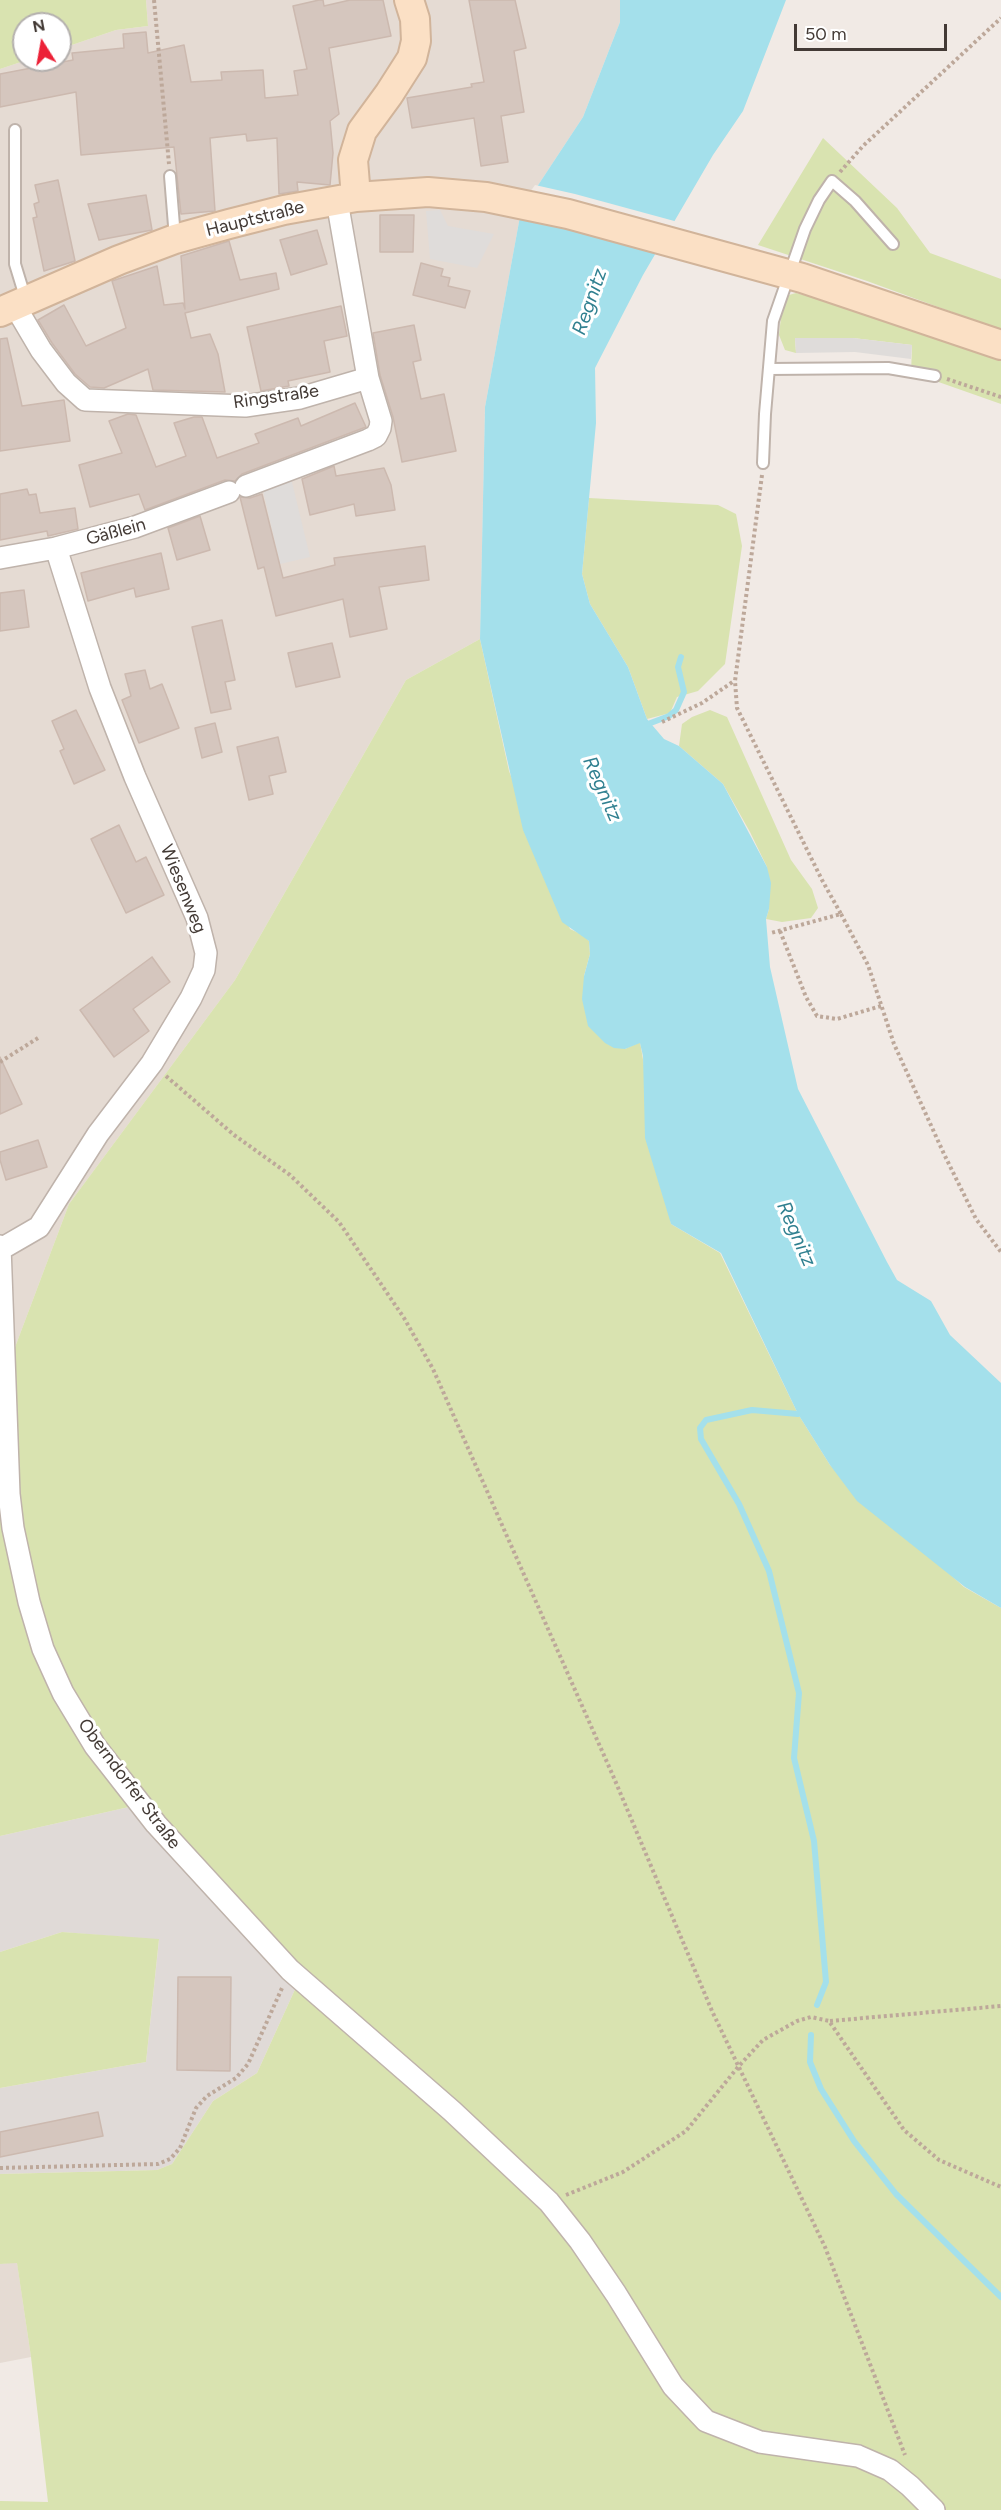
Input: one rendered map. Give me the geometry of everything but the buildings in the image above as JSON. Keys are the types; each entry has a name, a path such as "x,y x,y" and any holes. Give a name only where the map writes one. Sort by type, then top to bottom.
{"street":[{"path":"368,378 347,199 352,160 362,131 412,58 416,41 415,19 409,0"},
{"name":"Hauptstraße","path":"14,306 66,282 175,239 284,210 347,199 428,192 524,203 753,264 1001,345"},
{"name":"Ringstraße","path":"14,306 41,350 66,384 85,400 245,405 300,398 368,378"},
{"name":"Gäßlein","path":"0,558 56,548 135,528 375,436 381,421 368,378"},
{"name":"Wiesenweg","path":"0,1248 39,1227 98,1134 152,1063 191,998 204,970 206,953 197,918 135,777 100,688 56,548"},
{"name":"Oberndorfer Straße","path":"0,1248 9,1494 13,1528 29,1602 43,1649 63,1693 102,1755 156,1824 290,1970 452,2111 549,2202 604,2276 673,2386 706,2421 760,2442 858,2456 890,2470 934,2510"}],"lane":[{"path":"14,306 15,130"},
{"path":"170,176 175,239"},
{"path":"763,463 773,321 788,274 819,200 832,182 855,201 893,244"},
{"path":"769,369 888,368 935,376"}],"path":[{"path":"154,0 170,176"},
{"path":"832,182 863,146 1001,18"},
{"path":"935,376 1001,397"},
{"path":"763,463 759,512 735,681 737,708 822,880 868,965 894,1044 944,1154 976,1219 1001,1252"},
{"path":"662,722 702,703 735,681"},
{"path":"771,933 842,914"},
{"path":"780,931 806,997 817,1016 837,1019 881,1006"},
{"path":"0,1062 38,1038"},
{"path":"152,1063 234,1135 290,1175 339,1222 404,1318 433,1369 614,1779 712,2011 825,2247 908,2462 910,2486"},
{"path":"0,2168 158,2164 170,2159 180,2148 196,2108 207,2096 236,2078 248,2064 290,1970"},
{"path":"549,2202 623,2172 686,2131 763,2040 797,2021 810,2018 829,2021 1001,2006"},
{"path":"829,2021 904,2130 939,2160 1001,2187"}],"shaded area":[{"path":"146,0 620,0 620,22 583,117 521,211 485,407 480,639 406,680 235,980 69,1204 0,1387 0,69 12,65 12,72 72,72 72,45 116,30 148,26"},
{"path":"440,210 448,226 494,234 477,268 430,259 426,211"},
{"path":"795,338 853,338 912,345 911,359 855,352 796,353"},
{"path":"291,478 310,557 280,564 262,486"},
{"path":"129,1807 302,1974 257,2073 213,2101 172,2164 157,2170 0,2174 0,2088 146,2062 159,1940 62,1932 0,1952 0,1836"},
{"path":"17,2262 31,2357 0,2363 0,2264"}],"green space":[{"path":"0,0 146,0 148,26 116,30 72,45 72,12 12,12 12,65 0,69"},
{"path":"823,138 897,208 930,253 1001,279 1001,330 867,281 758,245"},
{"path":"796,293 883,316 1001,358 1001,404 930,379 911,375 912,345 853,338 795,338 796,353 785,350 779,335 781,317 789,295"},
{"path":"589,498 718,505 736,514 742,546 725,664 698,691 677,697 670,713 647,719 628,667 590,604 582,574"},
{"path":"480,639 509,771 570,929 583,935 589,941 590,954 584,976 625,1049 640,1042 671,1224 720,1253 798,1414 830,1465 964,1587 1001,1608 1001,2510 0,2510 0,2501 48,2502 17,2263 0,2264 0,2174 157,2170 172,2164 213,2101 257,2073 302,1974 129,1807 0,1836 0,1387 69,1204 235,980 406,680"},
{"path":"710,710 727,717 791,860 812,889 818,908 811,918 782,922 766,919 769,909 767,867 750,832 723,784 679,746 682,724"},
{"path":"62,1932 159,1939 146,2062 0,2088 0,1952"}],"water":[{"name":"Regnitz","path":"620,0 786,0 743,111 713,155 643,275 595,368 596,423 582,574 590,604 628,667 647,719 664,739 679,746 723,784 767,867 771,883 766,919 770,967 798,1089 887,1262 897,1280 931,1301 950,1335 1001,1383 1001,1608 965,1587 857,1501 830,1465 798,1414 721,1253 671,1224 645,1138 643,1056 640,1043 625,1049 614,1048 605,1043 588,1026 582,999 584,976 590,954 589,941 562,922 523,830 480,639 485,407 521,211 583,117 620,22"}],"pier":[{"path":"535,185 678,222 660,251 518,209"}],"waterway":[{"path":"648,724 669,716 676,710 684,692 678,667 681,657"},
{"path":"798,1414 752,1410 706,1420 700,1428 701,1439 739,1504 769,1571 799,1693 794,1758 814,1841 826,1982 817,2005"},
{"path":"811,2035 810,2062 821,2089 854,2141 896,2194 1001,2297"}]}
